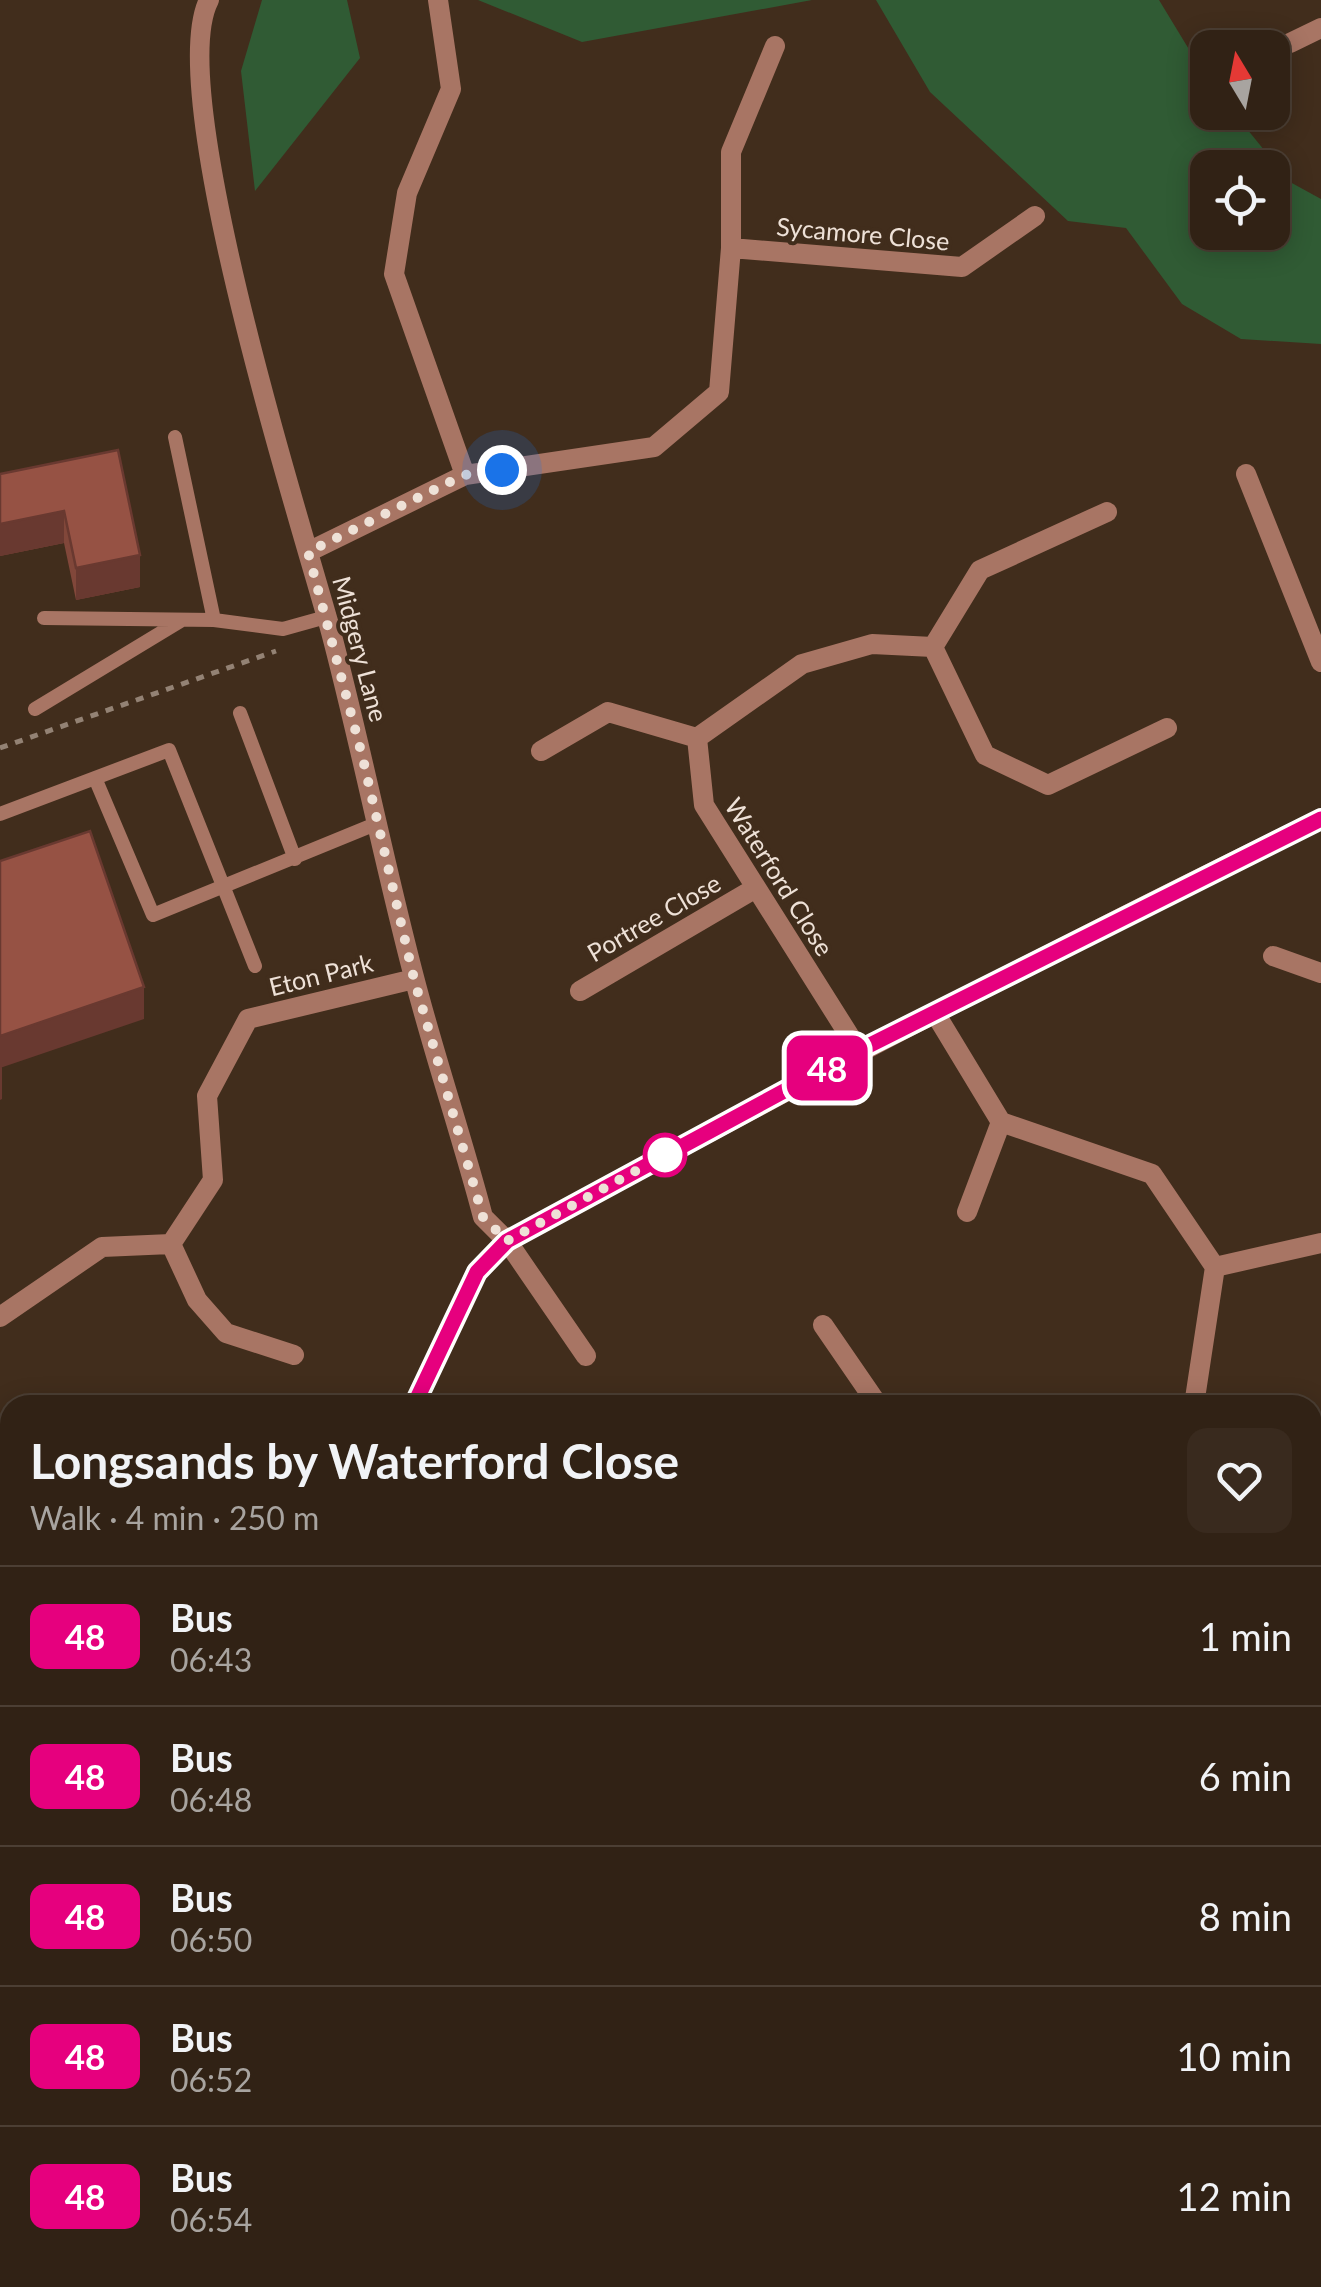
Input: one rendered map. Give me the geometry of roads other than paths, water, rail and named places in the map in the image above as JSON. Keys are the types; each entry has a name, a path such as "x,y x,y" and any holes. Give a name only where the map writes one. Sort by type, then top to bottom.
{"street":[{"name":"Midgery Lane","path":"209,0 203,12 197,68 226,241 328,624 414,979 483,1217 507,1241 586,1356"},
{"path":"438,0 452,89 407,193 394,274 464,475"},
{"path":"1290,42 1321,28"},
{"path":"308,552 464,475 654,447 719,392 732,248 731,152 776,46"},
{"name":"Sycamore Close","path":"732,248 962,267 1036,216"},
{"path":"1246,474 1321,662"},
{"path":"934,647 980,570 1107,512"},
{"path":"541,752 608,712 697,738 802,664 872,644 934,647"},
{"path":"934,647 985,755 1048,785 1167,728"},
{"name":"Waterford Close","path":"697,738 704,805 860,1050"},
{"path":"419,1395 477,1272 507,1241 860,1050 1119,916 1321,819"},
{"name":"Portree Close","path":"580,991 754,889"},
{"path":"1273,956 1321,973"},
{"name":"Eton Park","path":"171,1244 212,1180 207,1096 248,1019 414,979"},
{"path":"935,1013 1000,1122 1152,1174 1215,1266 1196,1395"},
{"path":"967,1212 1000,1122"},
{"path":"1215,1266 1321,1243"},
{"path":"0,1317 102,1247 171,1244 197,1300 226,1333 294,1355"},
{"path":"823,1325 871,1395"}],"lane":[{"path":"175,437 214,620"},
{"path":"44,618 214,620 282,630 328,624"},
{"path":"35,708 182,619"},
{"path":"240,712 295,859"},
{"path":"0,814 169,750 228,888 255,966"},
{"path":"95,778 152,915 228,888 378,823"}]}
